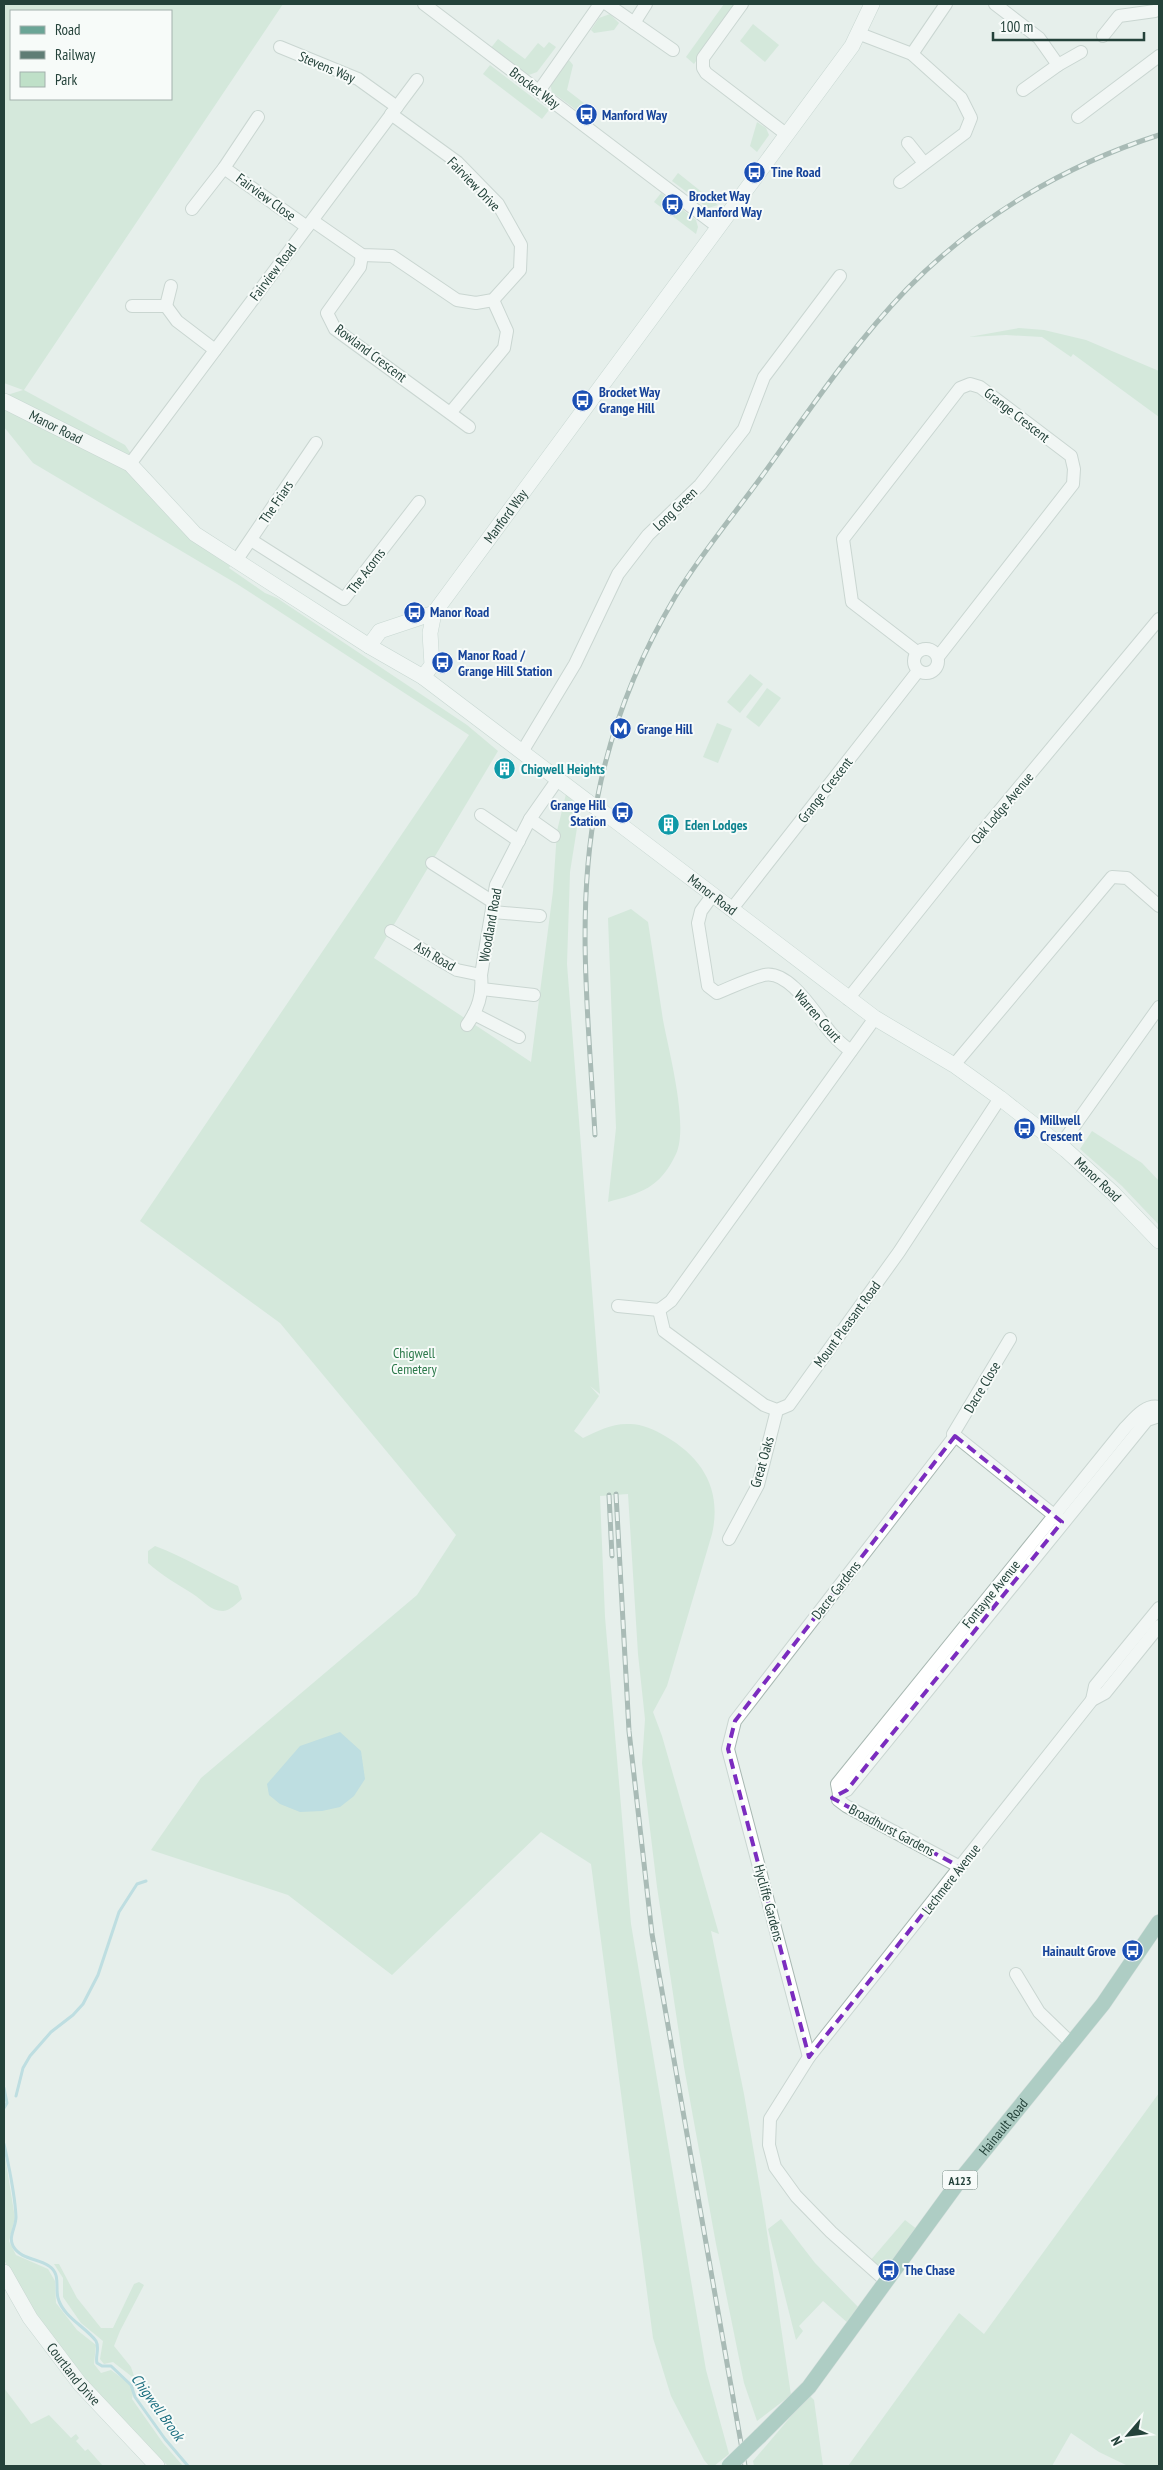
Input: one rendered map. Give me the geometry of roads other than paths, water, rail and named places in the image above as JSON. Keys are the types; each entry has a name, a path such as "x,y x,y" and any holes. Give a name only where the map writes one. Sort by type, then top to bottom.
{"main road":[{"name":"Manford Way","path":"423,677 432,665 430,633 434,613 860,34 872,4"},
{"name":"Manor Road","path":"4,401 130,464 195,534 369,646 423,677 613,819 848,999 875,1018 954,1065 1000,1098 1060,1146 1113,1193 1159,1241"},
{"path":"369,646 380,631 434,613"},
{"name":"Hainault Road","path":"729,2466 809,2387 957,2184 1103,2004 1159,1922"},
{"name":"Courtland Drive","path":"4,2272 30,2318 80,2384 157,2466"}],"street":[{"name":"Brocket Way","path":"424,4 718,227"},
{"path":"539,91 600,4"},
{"path":"607,4 673,50"},
{"path":"634,22 646,4"},
{"path":"742,4 703,58 703,68 706,74 786,134"},
{"path":"912,54 946,4"},
{"path":"995,4 1039,38 1058,65"},
{"path":"1103,36 1119,16 1155,11 1159,8"},
{"path":"860,34 912,54 961,98 971,118 965,133 900,182"},
{"name":"Stevens Way","path":"280,48 358,79 394,111"},
{"path":"1023,90 1058,65 1081,52"},
{"path":"1078,117 1159,56"},
{"name":"Fairview Road","path":"130,464 417,80"},
{"name":"Fairview Drive","path":"394,111 457,162 498,204 521,245 520,270 493,300"},
{"name":"Fairview Close","path":"192,209 224,168 258,117"},
{"path":"908,143 924,163"},
{"name":"Fairview Close","path":"224,168 310,224"},
{"path":"310,224 362,255 392,256 457,300 476,303 493,300 507,332 504,348 451,412"},
{"name":"Rowland Crescent","path":"362,255 360,267 327,313 335,329 469,427"},
{"name":"Long Green","path":"522,752 575,664 618,574 648,535 700,485 744,429 764,377 840,276"},
{"path":"166,306 171,286"},
{"path":"132,306 166,306"},
{"path":"166,306 177,321 216,350"},
{"name":"Grange Crescent","path":"731,910 918,670 926,673 933,671 938,665 938,657 1073,484 1074,469 1071,456 980,387 970,384 960,388 842,539 852,602 917,652 929,649 938,657"},
{"name":"The Friars","path":"236,561 316,443"},
{"name":"The Acorns","path":"251,540 344,599 419,502"},
{"name":"Oak Lodge Avenue","path":"848,999 971,845 1159,619"},
{"path":"917,652 914,660 918,670"},
{"name":"Woodland Road","path":"519,1036 470,1019 482,989 480,975 496,885 530,819 558,779"},
{"path":"481,815 519,841"},
{"path":"530,819 554,836"},
{"path":"432,863 493,907 540,916"},
{"path":"954,1065 1112,877 1127,878 1159,906"},
{"name":"Warren Court","path":"712,896 700,911 698,922 708,986 717,993 766,974 777,976 794,988 812,1005 830,1031 851,1051"},
{"name":"Ash Road","path":"391,930 457,970 480,975"},
{"path":"482,989 534,995"},
{"path":"1060,1146 1159,1007"},
{"path":"618,1306 659,1310 671,1301 875,1018"},
{"name":"Mount Pleasant Road","path":"777,1410 789,1405 899,1252 1000,1098"},
{"path":"659,1310 664,1331 764,1405 777,1410"},
{"name":"Dacre Close","path":"954,1435 1010,1339"},
{"name":"Fontayne Avenue","path":"841,1789 1129,1432 1139,1413 1154,1406 1159,1407"},
{"name":"Great Oaks","path":"729,1539 758,1485 777,1410"},
{"name":"Fontayne Avenue","path":"1129,1432 1147,1420 1159,1416"},
{"path":"954,1435 1058,1519"},
{"name":"Dacre Gardens","path":"728,1749 735,1721 954,1435"},
{"name":"Lechmere Avenue","path":"1092,1700 1095,1686 1159,1608"},
{"name":"Lechmere Avenue","path":"809,2057 1092,1700 1105,1693 1159,1626"},
{"name":"Hycliffe Gardens","path":"728,1749 809,2057"},
{"name":"Broadhurst Gardens","path":"841,1789 838,1800 846,1806 960,1867"},
{"path":"1016,1974 1039,2012 1071,2043"},
{"path":"809,2057 770,2119 769,2145 775,2168 796,2196 831,2232 886,2281"}],"water":[{"path":"340,1732 361,1751 365,1779 354,1796 340,1807 322,1811 300,1812 280,1804 269,1795 267,1784 300,1746"}],"waterway":[{"path":"16,2096 23,2068 30,2056 51,2032 73,2015 83,2004 98,1975 119,1912 137,1884 146,1881"},
{"name":"Chigwell Brook","path":"4,2088 7,2103 4,2108"},
{"name":"Chigwell Brook","path":"4,2144 12,2180 16,2217 11,2239 13,2246 20,2254 45,2263 53,2269 56,2277 57,2294 61,2305 96,2341 98,2346 97,2363 102,2366 111,2366 131,2385 135,2397 165,2439 188,2466"}],"railway":[{"path":"595,1135 587,1009 585,925 590,841 603,773 618,721 637,670 661,621 695,566 831,380 868,333 907,289 962,239 1024,197 1056,178 1090,162 1124,147 1159,135"},
{"path":"616,1494 629,1731 652,1934 745,2466"},
{"path":"609,1495 612,1556"}],"place":[{"name":"Manford Way","path":"586,115"},
{"name":"Tine Road","path":"755,172"},
{"name":"Brocket Way / Manford Way","path":"673,204"},
{"name":"Brocket Way Grange Hill","path":"583,400"},
{"name":"Manor Road","path":"414,612"},
{"name":"Manor Road / Grange Hill Station","path":"442,663"},
{"name":"Grange Hill","path":"621,729"},
{"name":"Chigwell Heights","path":"505,769"},
{"name":"Grange Hill Station","path":"622,813"},
{"name":"Eden Lodges","path":"669,825"},
{"name":"Millwell Crescent","path":"1024,1128"},
{"name":"Hainault Grove","path":"1132,1951"},
{"name":"The Chase","path":"888,2270"}],"park label":[{"name":"Chigwell Cemetery","path":"414,1362"}]}
